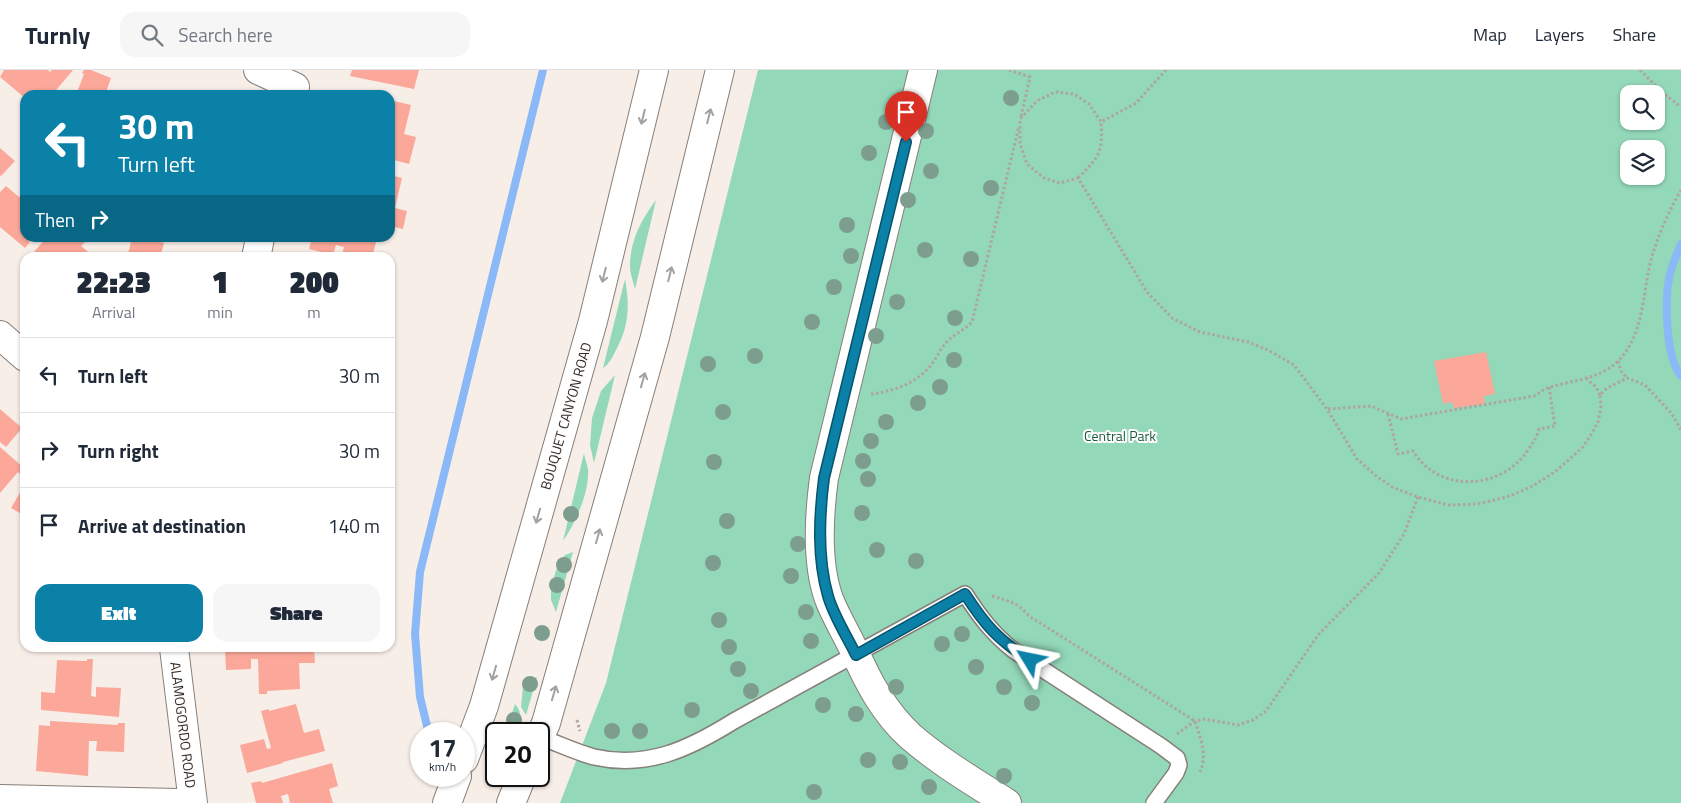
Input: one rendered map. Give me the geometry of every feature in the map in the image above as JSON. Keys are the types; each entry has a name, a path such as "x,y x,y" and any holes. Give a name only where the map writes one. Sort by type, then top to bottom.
{"main road":[{"path":"258,70 296,84"},
{"name":"BOUQUET CANYON ROAD","path":"475,730 484,706 593,321 654,70"},
{"path":"545,722 655,337 720,70"},
{"path":"923,70 824,478 820,512 822,564 828,597 866,678 882,704 909,734 942,762 1007,803"},
{"path":"0,335 20,353"},
{"name":"ALAMOGORDO ROAD","path":"174,652 193,803"},
{"path":"447,803 453,787"},
{"path":"0,799 178,803"}],"lane":[{"path":"550,742 592,756 619,761 657,758 683,749 704,740 734,721 965,594 980,617 1013,650 1162,746 1177,758 1179,765 1176,773 1154,803"}],"path":[{"path":"864,398 871,394 887,392 923,374 946,342 964,331 972,322 1030,77 1009,70"},
{"path":"1101,122 1136,103 1166,70"},
{"path":"1640,70 1662,92 1681,107"},
{"path":"1055,92 1074,94 1089,104 1101,122 1103,142 1095,161 1078,178 1060,183 1044,178 1027,164 1020,144 1020,119 1037,100 1055,92"},
{"path":"1078,178 1147,292 1172,318 1200,332 1248,342 1268,350 1294,366 1328,409 1357,459 1392,487 1418,497 1448,505 1477,504 1508,497 1533,486 1556,471 1582,448 1598,422 1601,408 1600,395 1592,382 1586,378"},
{"path":"1328,409 1371,406 1401,418 1411,417 1534,396 1549,387 1586,378 1604,370 1618,361 1632,340 1642,307 1653,253 1672,206 1681,190"},
{"path":"1618,361 1621,372 1627,378 1645,385 1672,414 1681,430"},
{"path":"1600,395 1607,388 1627,378"},
{"path":"1388,414 1398,454 1413,452 1417,459 1427,468 1452,480 1467,482 1483,481 1503,473 1519,461 1534,442 1539,429 1555,426 1549,387"},
{"path":"1162,746 1195,721 1205,719 1238,725 1253,720 1266,711 1318,635 1379,573 1404,534 1418,497"},
{"path":"986,591 992,596 1013,601 1022,607 1029,616 1195,721 1203,746 1203,765 1198,775"},
{"path":"577,720 579,730 584,737"}],"green space":[{"name":"Central Park","path":"758,70 1681,70 1681,803 560,803 606,683"},
{"path":"656,200 635,289 630,269 634,239 641,223"},
{"path":"625,279 628,299 626,325 620,343 609,363 603,368"},
{"path":"615,375 594,463 590,445 592,418 601,391"},
{"path":"584,453 588,469 587,487 577,517 563,541"},
{"path":"573,552 556,612 551,600 551,589 556,570 565,555"},
{"path":"537,677 526,715 521,707 523,686 530,679"},
{"path":"515,704 518,707 520,722 509,722"}],"building":[{"path":"4,70 48,70 50,72 52,70 73,70 56,90 20,90 20,94 0,77"},
{"path":"84,70 91,70 111,78 107,90 78,90 84,74 82,73"},
{"path":"352,70 419,70 414,89 350,76"},
{"path":"395,101 411,105 404,134 416,137 409,164 395,160"},
{"path":"0,148 15,161 0,176"},
{"path":"395,176 402,178 395,208"},
{"path":"6,186 20,198 20,242 30,242 25,248 0,227 0,192"},
{"path":"395,208 407,211 403,229 395,227"},
{"path":"43,242 85,242 81,246 88,252 34,252"},
{"path":"131,242 164,243 162,252 128,252"},
{"path":"311,242 376,242 374,252 343,252 344,247 336,245 334,252 321,252 309,249"},
{"path":"1486,352 1495,394 1484,396 1485,404 1454,408 1452,402 1443,404 1434,361"},
{"path":"0,409 20,426 20,430 6,447 0,442"},
{"path":"0,447 20,465 20,474 18,472 0,493"},
{"path":"20,493 20,513 11,508"},
{"path":"225,652 314,652 315,663 299,663 300,689 267,691 267,694 259,694 258,659 251,659 251,669 226,670"},
{"path":"87,659 93,659 91,696 96,697 96,687 121,688 119,717 41,710 41,692 55,693 57,660 87,661"},
{"path":"296,704 304,733 319,729 325,751 247,773 240,745 264,739 267,749 271,748 261,711 269,709 269,711"},
{"path":"50,721 118,725 118,723 125,723 124,752 96,751 97,741 89,741 88,776 36,771 39,725 50,726"},
{"path":"332,763 338,786 329,789 333,803 290,803 288,794 281,796 283,803 256,803 251,783 261,781 262,783"}],"waterway":[{"path":"426,722 420,697 415,634 420,572 543,70"},
{"path":"1681,244 1671,270 1667,294 1669,340 1676,367 1681,376"}],"route":[{"path":"906,142 824,478 820,512 822,564 828,597 856,655 965,594 980,617 995,634 1013,650 1030,660"}]}
